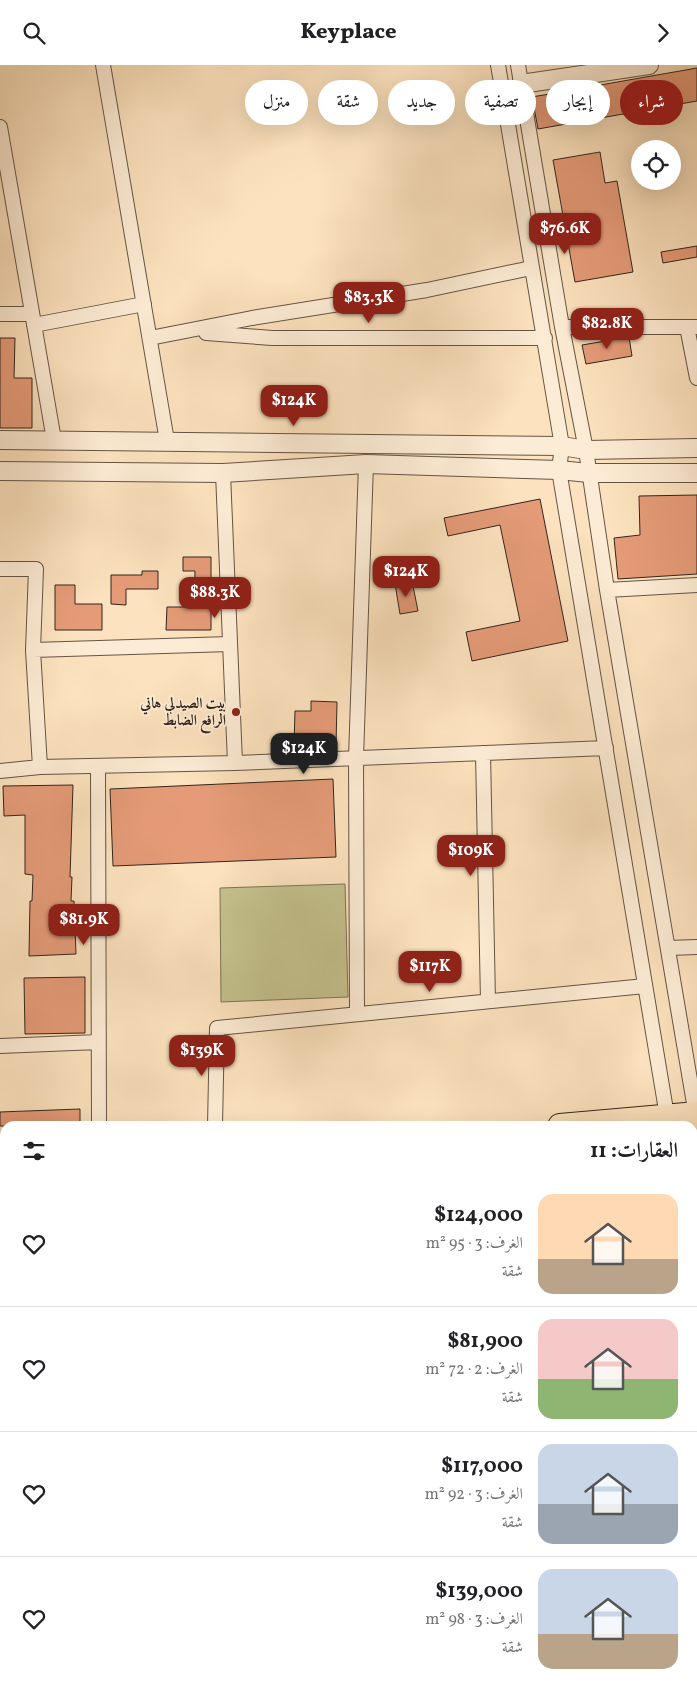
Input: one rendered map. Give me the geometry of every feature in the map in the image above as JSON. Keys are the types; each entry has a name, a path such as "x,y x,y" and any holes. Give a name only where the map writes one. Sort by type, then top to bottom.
{"street":[{"path":"103,65 167,441"},
{"path":"498,65 562,446 559,470 668,1121"},
{"path":"518,65 521,80"},
{"path":"536,82 650,65"},
{"path":"529,125 562,327 586,450 607,590 696,1121"},
{"path":"0,127 54,440"},
{"path":"150,338 252,318 427,290 531,268"},
{"path":"0,314 33,319 144,304"},
{"path":"562,327 692,327 697,378"},
{"path":"192,331 272,338 545,338"},
{"path":"0,441 562,446 586,450 697,448"},
{"path":"357,1014 356,758 366,465"},
{"path":"0,471 223,473 366,465 559,470 589,473 697,473"},
{"path":"223,473 235,763"},
{"path":"0,569 36,569 33,650 40,767"},
{"path":"607,590 697,585"},
{"path":"33,650 230,644"},
{"path":"0,771 40,767 235,763 606,748"},
{"path":"483,753 488,1001"},
{"path":"98,766 99,1121"},
{"path":"668,948 697,947"},
{"path":"215,1121 217,1029 645,986"},
{"path":"0,1046 98,1041"}],"shaded area":[{"path":"345,884 348,997 221,1002 220,888"}],"building":[{"path":"697,68 697,101 683,103 683,80 629,80"},
{"path":"620,82 620,115 610,116 610,83"},
{"path":"546,95 546,125 561,125 538,129 536,96"},
{"path":"600,152 605,183 617,181 633,272 575,282 553,160"},
{"path":"697,246 697,257 663,263 661,252"},
{"path":"629,337 632,356 586,364 582,345"},
{"path":"0,338 15,338 14,378 32,378 32,428 0,428"},
{"path":"697,495 697,574 618,579 614,538 640,535 639,496"},
{"path":"540,499 568,641 472,661 466,632 520,621 500,525 448,536 444,518"},
{"path":"183,557 211,557 211,630 166,630 167,607 194,607 195,571 183,571"},
{"path":"142,571 158,571 158,589 126,589 126,605 111,604 111,575 142,575"},
{"path":"412,581 418,611 400,614 395,584"},
{"path":"55,585 75,585 75,604 102,604 102,630 55,630"},
{"path":"311,701 337,702 336,746 294,746 295,711 311,711"},
{"path":"333,779 336,857 113,866 110,789"},
{"path":"73,785 70,877 72,877 71,901 74,901 76,954 29,956 30,901 32,901 33,875 25,874 25,815 4,816 3,786"},
{"path":"85,977 85,1033 25,1034 24,978"},
{"path":"80,1109 80,1121 0,1121 0,1112"}],"place":[{"name":"بيت الصيدلي هاني الرافع الضابط","path":"236,712"}]}
